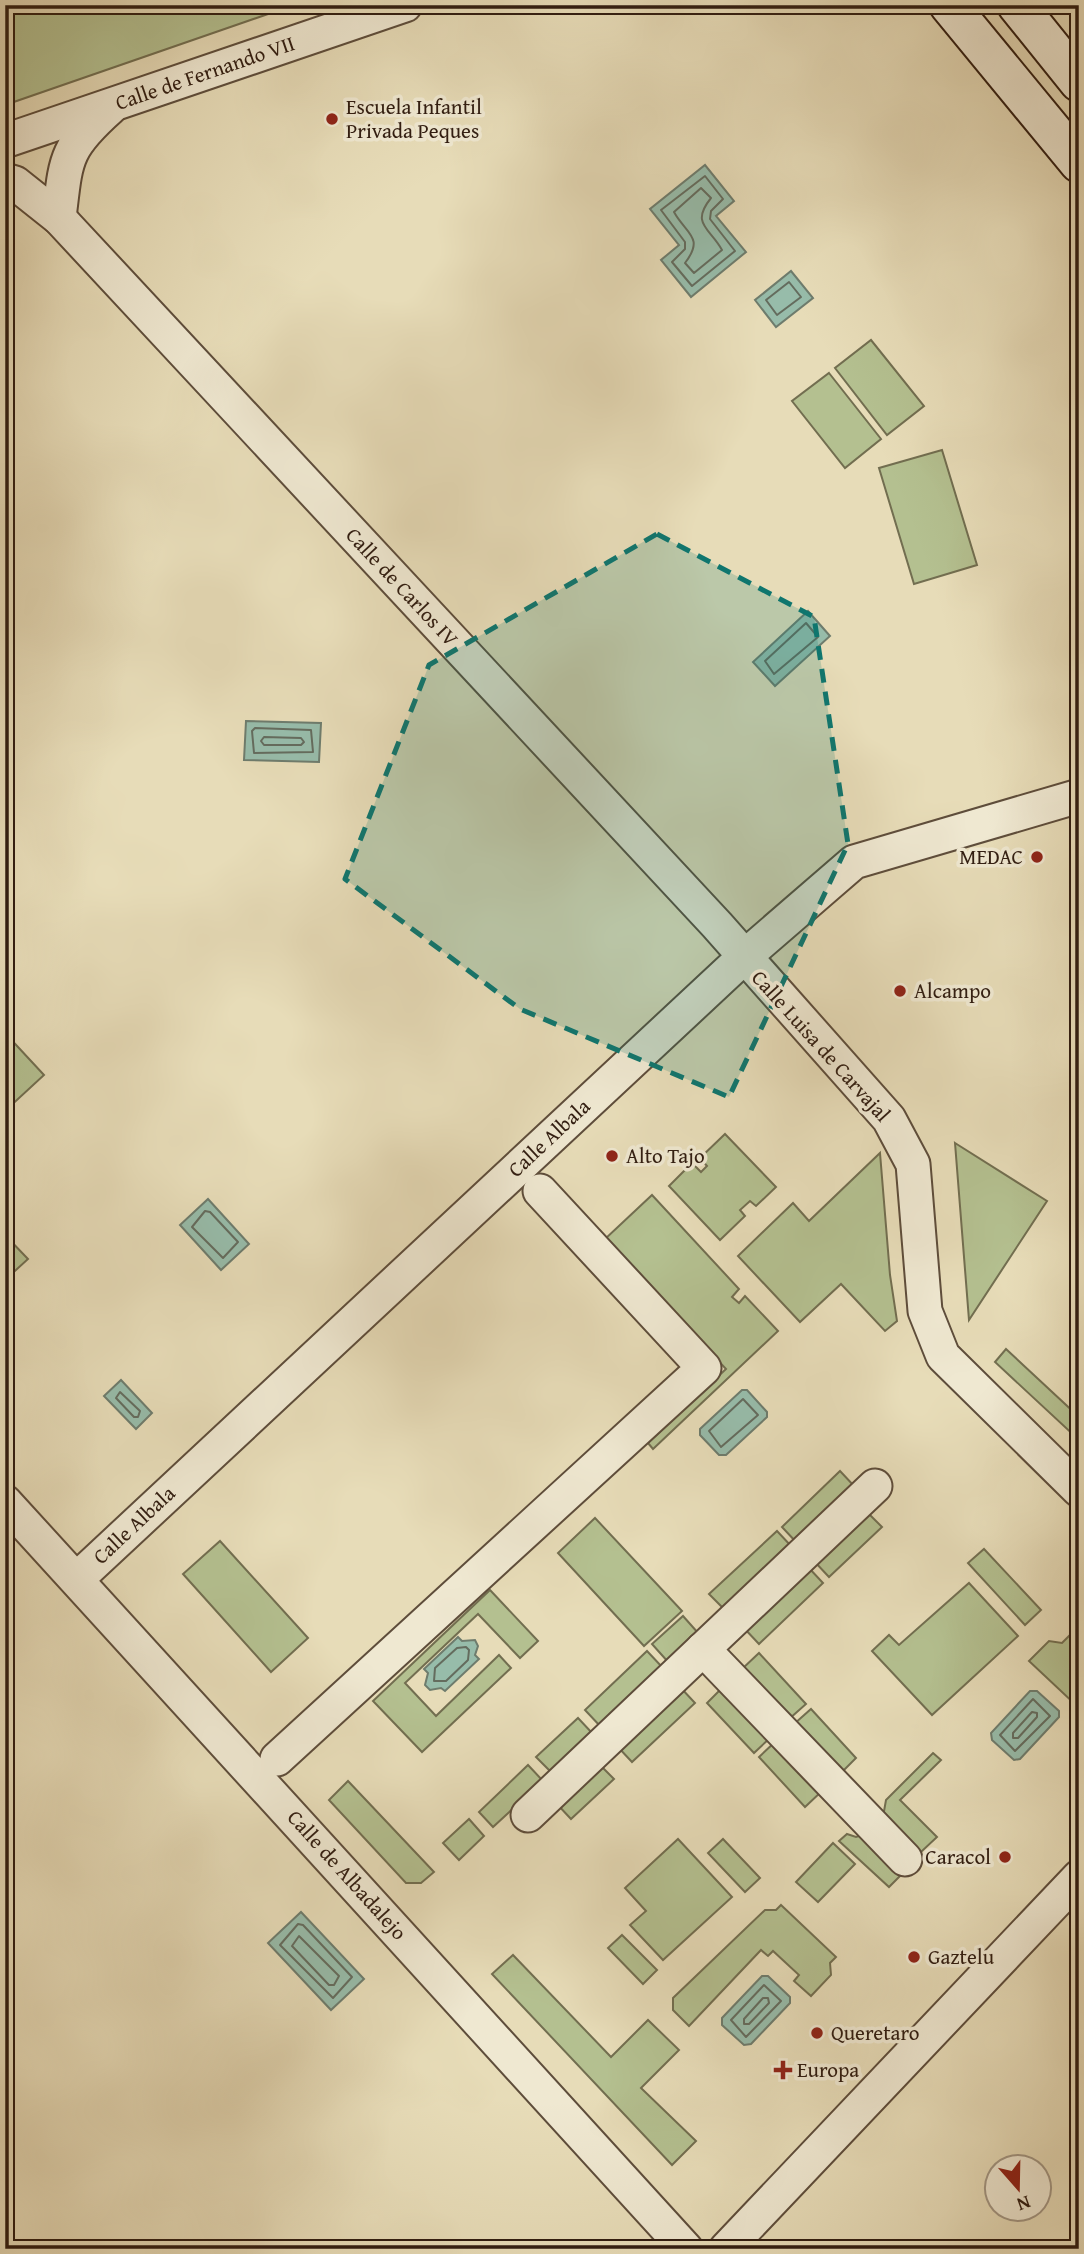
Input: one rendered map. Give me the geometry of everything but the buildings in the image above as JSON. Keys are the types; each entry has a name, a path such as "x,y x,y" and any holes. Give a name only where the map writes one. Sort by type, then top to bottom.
{"main road":[{"path":"949,5 1079,163"},
{"path":"1017,5 1079,82"}],"street":[{"name":"Calle de Fernando VII","path":"5,141 405,5"},
{"path":"59,218 65,166 79,136 117,102"},
{"name":"Calle de Carlos IV","path":"5,180 15,183 59,218 717,925 743,958"},
{"name":"Calle Albala","path":"77,1579 743,958 855,862 1079,796"},
{"name":"Calle Luisa de Carvajal","path":"743,958 889,1119 913,1164 925,1311 943,1356 1079,1490"},
{"path":"277,1759 704,1368 540,1191"},
{"path":"528,1815 874,1486"},
{"name":"Calle de Albadalejo","path":"5,1502 686,2249"},
{"path":"703,1649 905,1859"},
{"path":"726,2249 1079,1877"}],"highlighted area":[{"path":"657,534 814,617 848,844 729,1097 520,1009 345,879 429,665"}],"shaded area":[{"path":"5,5 294,5 5,105"},
{"path":"871,340 924,406 887,435 835,368"},
{"path":"829,373 881,439 845,468 792,401"},
{"path":"942,450 977,565 914,584 879,468"},
{"path":"5,1033 44,1075 5,1111"},
{"path":"725,1134 776,1187 756,1206 750,1201 740,1210 745,1216 720,1240 669,1186 692,1163 701,1172 707,1166 700,1158"},
{"path":"955,1143 1047,1201 969,1320"},
{"path":"880,1153 890,1275 897,1321 885,1331 841,1284 800,1322 738,1256 793,1203 809,1221"},
{"path":"652,1195 739,1289 732,1297 739,1303 745,1296 778,1331 653,1449 648,1443 726,1369 605,1239"},
{"path":"5,1235 28,1259 5,1280"},
{"path":"1006,1349 1079,1417 1079,1440 995,1362"},
{"path":"840,1471 855,1487 797,1543 782,1527"},
{"path":"866,1511 882,1527 829,1577 814,1561"},
{"path":"595,1518 682,1611 644,1646 558,1553"},
{"path":"777,1531 792,1547 724,1609 709,1594"},
{"path":"220,1541 308,1638 271,1672 183,1574"},
{"path":"984,1549 1041,1610 1025,1625 968,1563"},
{"path":"808,1567 823,1583 759,1644 743,1627"},
{"path":"969,1583 1018,1636 932,1715 872,1651 889,1635 899,1645"},
{"path":"490,1590 538,1641 520,1658 478,1614 405,1683 436,1716 499,1655 511,1668 422,1752 373,1701"},
{"path":"683,1616 699,1634 669,1663 652,1644"},
{"path":"1069,1636 1079,1645 1079,1708 1029,1661 1049,1641 1062,1643"},
{"path":"647,1651 663,1668 601,1727 585,1710"},
{"path":"759,1653 806,1704 789,1719 742,1669"},
{"path":"680,1687 695,1703 632,1762 617,1746"},
{"path":"723,1687 771,1737 754,1753 707,1703"},
{"path":"811,1709 856,1758 840,1774 794,1724"},
{"path":"578,1718 593,1734 552,1773 536,1757"},
{"path":"776,1741 822,1791 805,1807 759,1757"},
{"path":"933,1753 941,1760 900,1800 937,1837 921,1852 883,1817 886,1800"},
{"path":"598,1763 614,1779 571,1819 556,1803"},
{"path":"528,1765 543,1781 493,1827 479,1812"},
{"path":"348,1781 434,1872 421,1883 406,1883 329,1800"},
{"path":"469,1819 484,1836 459,1860 443,1843"},
{"path":"847,1834 856,1837 865,1834 904,1872 889,1887 839,1841"},
{"path":"678,1839 732,1897 663,1960 630,1925 646,1911 625,1888"},
{"path":"723,1839 760,1878 745,1892 708,1853"},
{"path":"833,1843 855,1864 818,1902 796,1882"},
{"path":"781,1905 836,1957 830,1963 831,1975 811,1996 794,1981 799,1975 773,1951 768,1956 761,1950 689,2026 673,2010 673,1998 765,1910 776,1910"},
{"path":"622,1935 657,1970 643,1984 608,1948"},
{"path":"513,1955 611,2057 648,2020 679,2050 641,2088 696,2141 672,2165 492,1974"}],"water":[{"path":"705,165 734,201 716,216 746,252 691,297 661,260 679,245 650,209"},
{"path":"791,271 813,298 776,327 755,300"},
{"path":"808,611 830,636 775,686 753,662"},
{"path":"246,721 321,723 319,762 244,760"},
{"path":"208,1199 249,1244 221,1270 180,1225"},
{"path":"121,1380 152,1413 136,1429 104,1396"},
{"path":"742,1390 747,1390 767,1412 767,1417 726,1455 719,1455 700,1435 700,1429"},
{"path":"458,1637 462,1641 475,1640 478,1646 475,1655 479,1659 445,1691 441,1688 430,1690 425,1685 428,1673 424,1669"},
{"path":"1030,1691 1037,1691 1059,1711 1059,1717 1020,1759 1014,1760 992,1740 991,1733"},
{"path":"301,1912 364,1979 331,2010 268,1943"},
{"path":"762,1976 768,1976 790,1997 790,2003 751,2044 744,2045 722,2025 722,2018"}],"place":[{"name":"Escuela Infantil Privada Peques","path":"332,119"},
{"name":"MEDAC","path":"1037,857"},
{"name":"Alcampo","path":"900,991"},
{"name":"Alto Tajo","path":"612,1156"},
{"name":"Caracol","path":"1005,1857"},
{"name":"Gaztelu","path":"914,1957"},
{"name":"Queretaro","path":"817,2033"},
{"name":"Europa","path":"783,2070"}]}
